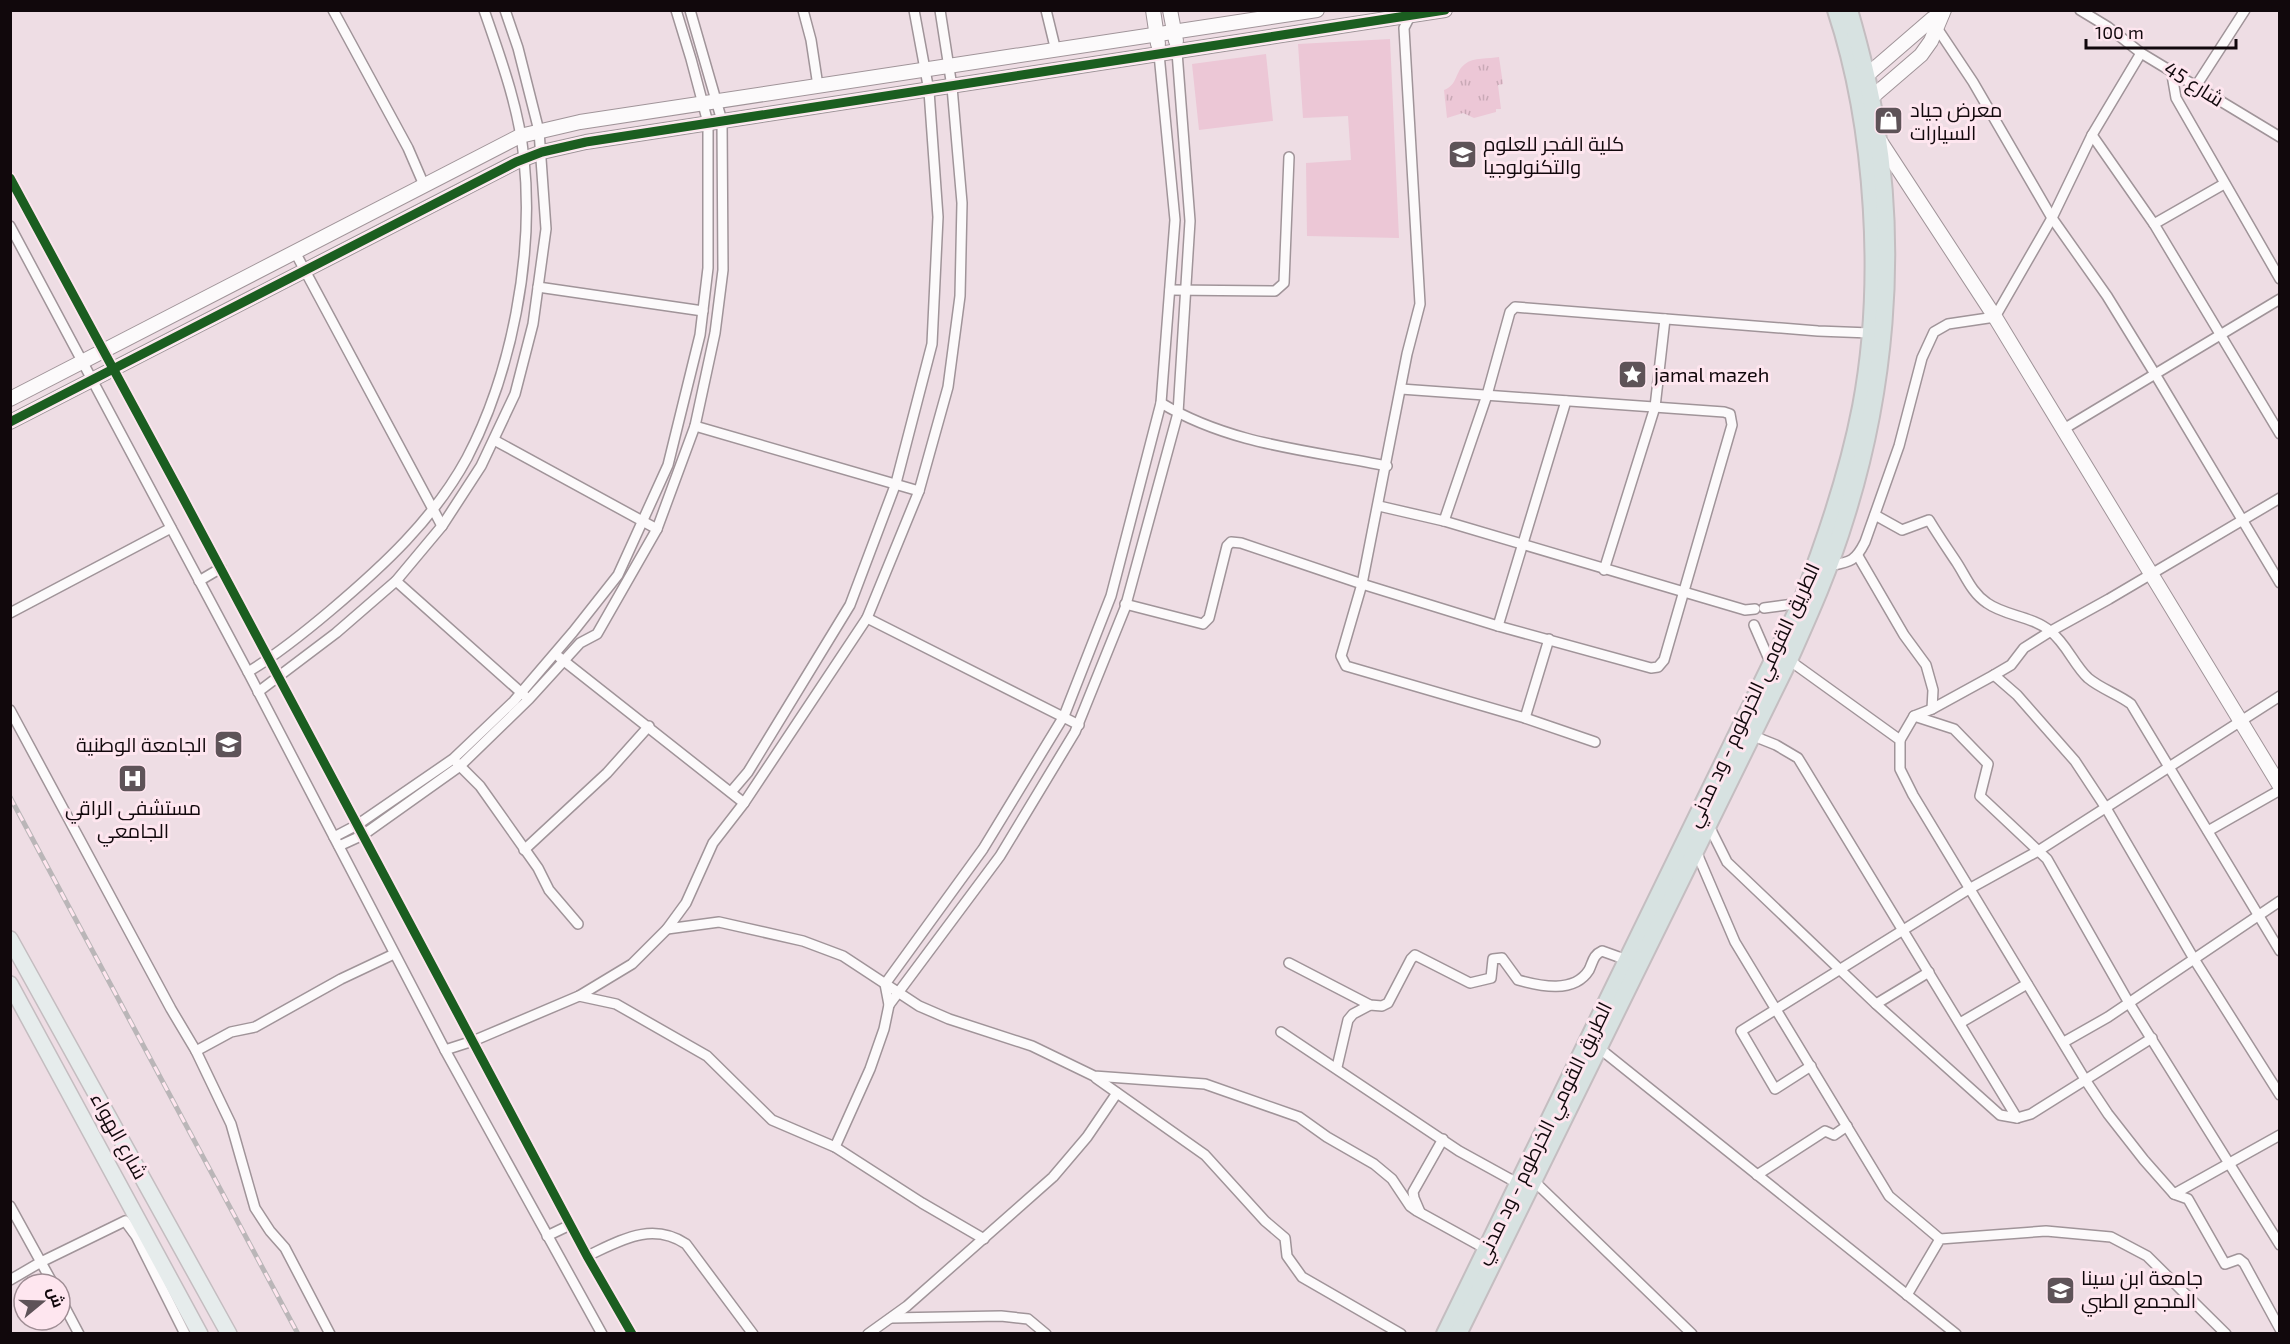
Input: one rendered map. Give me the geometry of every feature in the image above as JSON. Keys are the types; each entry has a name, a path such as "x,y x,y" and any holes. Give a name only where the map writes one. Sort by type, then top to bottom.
{"highway":[{"name":"الطريق القومي الخرطوم - ود مدني","path":"1458,1334 1626,960 1801,603 1847,470 1861,405 1870,333 1872,233 1865,143 1847,50 1836,10"},
{"name":"الطريق القومي الخرطوم - ود مدني","path":"1445,1334 1486,1249 1526,1182 1599,1048 1789,660 1829,566 1859,471 1873,408 1883,334 1886,232 1878,138 1850,10"}],"main road":[{"name":"شارع الهواء","path":"10,939 229,1334"},
{"name":"شارع الهواء","path":"10,984 200,1334"}],"street":[{"path":"333,10 408,148 424,185"},
{"path":"248,672 270,659 382,567 432,510 467,458 498,384 515,320 524,268 526,233 524,158 512,95 484,10"},
{"path":"258,692 396,581 442,526 481,466 514,394 533,324 546,229 539,131 518,48 505,10"},
{"path":"525,696 555,654 618,575 668,465 698,346 708,268 708,123 675,10"},
{"path":"339,846 363,835 456,762 580,643 597,634 657,529 695,426 715,333 723,270 722,121 690,10"},
{"path":"803,10 811,40 818,86"},
{"path":"731,792 748,772 850,605 896,483 932,344 938,217 927,69 914,10"},
{"path":"445,1050 473,1041 579,996 632,964 667,929 686,903 713,843 744,803 867,618 919,491 948,387 960,296 962,203 952,87 940,10"},
{"path":"1046,10 1056,51"},
{"path":"835,1147 870,1069 884,1029 889,1005 885,984 987,843 1064,716 1111,597 1161,403 1170,290 1175,220 1153,10"},
{"path":"889,1005 1000,856 1079,725 1125,604 1178,413 1190,221 1178,52 1170,10"},
{"path":"10,422 524,158 542,152 585,142 1445,10"},
{"name":"شارع 45","path":"2080,10 2108,27 2141,53 2171,69 2280,137"},
{"path":"2196,86 2245,10"},
{"path":"10,399 520,136 579,122 1317,11 1320,30"},
{"path":"1866,76 1943,12"},
{"path":"1871,98 1921,54 1937,28 1943,12"},
{"path":"1402,17 1420,304 1362,584 1341,656 1346,666 1525,718 1595,742"},
{"path":"1937,28 1973,81 2052,218 2106,296 2242,520 2276,568 2280,583"},
{"path":"1995,317 2052,218 2091,135 2141,53"},
{"path":"2171,69 2176,98 2280,279"},
{"path":"2091,135 2154,224 2280,434"},
{"path":"1878,138 1995,317 2280,788 2208,831"},
{"path":"1170,290 1275,291 1282,286 1284,283 1288,158"},
{"path":"10,178 270,659 570,1225 632,1334"},
{"path":"2154,224 2224,184"},
{"path":"10,226 248,672 445,1050 602,1334"},
{"path":"295,252 442,526"},
{"path":"538,287 703,311"},
{"path":"2062,430 2280,299"},
{"path":"1444,520 1487,395 1513,308 1870,333"},
{"path":"1829,566 1848,563 1858,556 1899,446 1922,358 1934,332 1948,324 1995,317"},
{"path":"1604,570 1655,407 1665,319"},
{"path":"1125,604 1203,624 1209,618 1227,546 1231,542 1241,543 1362,584 1498,626 1658,668 1664,660 1732,425 1730,414 1401,389"},
{"path":"1498,626 1566,401"},
{"path":"1161,403 1218,431 1264,444 1387,466"},
{"path":"695,426 919,491"},
{"path":"494,440 657,529"},
{"path":"2280,498 2051,631 2024,648 2011,665 1932,709 1914,716 1900,740 1900,769 1969,889 2086,1081 2122,1132 2174,1194 2188,1199 2225,1264 2239,1259 2244,1263 2280,1329"},
{"path":"1379,506 1444,520 1753,614 1801,603"},
{"path":"1875,515 1902,530 1929,520 1945,548 1958,564 1965,579 1987,603 2051,631 2087,677 2101,688 2121,696 2131,704 2280,951"},
{"path":"10,613 171,528"},
{"path":"1858,556 1904,635 1926,665 1933,690 1932,709"},
{"path":"199,581 221,568"},
{"path":"396,581 525,696"},
{"path":"1753,614 1771,666"},
{"path":"867,618 1079,725"},
{"path":"1525,718 1549,639"},
{"path":"555,654 744,803"},
{"path":"1789,660 1900,740"},
{"path":"1994,675 2017,695 2065,747 2106,808 2194,959 2279,1091"},
{"path":"1811,1066 1775,1089 1741,1031 1969,889 2038,851 2171,768 2280,696"},
{"path":"10,710 196,1051 231,1124 247,1173 255,1208 265,1225 285,1248 330,1334"},
{"path":"1914,716 1954,729 1988,764 1980,796 2047,859 2129,1003 2280,1245"},
{"path":"524,849 607,773 649,726"},
{"path":"1751,735 1776,745 1798,758 2017,1118"},
{"path":"334,837 357,825 456,762"},
{"path":"456,762 480,786 538,868 549,890 578,924"},
{"path":"1708,824 1727,862 1876,1004 2000,1115 2017,1118 2031,1114 2152,1038"},
{"path":"987,843 1000,856"},
{"path":"1695,850 1736,942 1889,1196 1940,1239 2046,1231 2110,1237 2147,1256 2226,1334"},
{"path":"2064,1042 2129,1003 2280,902"},
{"path":"667,929 719,922 803,941 843,956 920,1006 949,1019 1032,1046 1094,1076 1205,1155 1265,1221 1285,1238 1287,1256 1302,1277 1401,1334"},
{"path":"1290,963 1370,1005 1382,1006 1388,1003 1411,958 1415,955 1470,983 1491,978 1493,959 1502,958 1518,980 1543,986 1577,982 1584,978 1595,956 1602,951 1626,960"},
{"path":"196,1051 231,1032 255,1027 341,979 394,954"},
{"path":"1876,1004 1929,972"},
{"path":"1960,1023 2027,984"},
{"path":"579,996 616,1004 708,1056 772,1120 835,1147 922,1203 984,1239"},
{"path":"1337,1067 1348,1020 1353,1014 1370,1005"},
{"path":"1281,1032 1443,1139 1526,1182 1692,1334"},
{"path":"1599,1048 1956,1334"},
{"path":"1094,1076 1205,1084 1299,1117 1327,1137 1374,1164 1392,1179 1410,1206 1421,1214 1486,1249"},
{"path":"868,1334 907,1306 1053,1177 1087,1137 1117,1093"},
{"path":"1757,1175 1824,1131 1834,1135 1847,1126"},
{"path":"2174,1194 2280,1135"},
{"path":"1421,1214 1413,1192 1443,1139"},
{"path":"10,1206 46,1272"},
{"path":"10,1280 41,1262 125,1221 136,1236 185,1334"},
{"path":"547,1236 570,1225"},
{"path":"587,1256 632,1236 653,1233 674,1236 686,1244 753,1334"},
{"path":"1908,1295 1940,1239"},
{"path":"891,1318 1001,1316 1028,1319 1046,1334"}],"green space":[{"path":"1390,39 1399,238 1307,236 1306,163 1351,160 1348,116 1303,118 1298,44"},
{"path":"1266,54 1273,121 1199,130 1192,64"},
{"path":"1499,57 1503,84 1498,85 1501,109 1474,118 1463,113 1447,118 1444,90 1452,85 1462,67 1472,60"}],"railway":[{"path":"10,797 298,1334"}],"cycle path":[{"path":"10,422 516,162 542,152 586,142 1445,10"},
{"path":"10,178 587,1256 632,1334"}],"place":[{"name":"معرض جياد السيارات","path":"1889,121"},
{"name":"كلية الفجر للعلوم والتكنولوجيا","path":"1462,155"},
{"name":"jamal mazeh","path":"1633,375"},
{"name":"الجامعة الوطنية","path":"228,745"},
{"name":"مستشفى الراقي الجامعي","path":"133,778"},
{"name":"جامعة ابن سينا المجمع الطبي","path":"2060,1290"}]}
